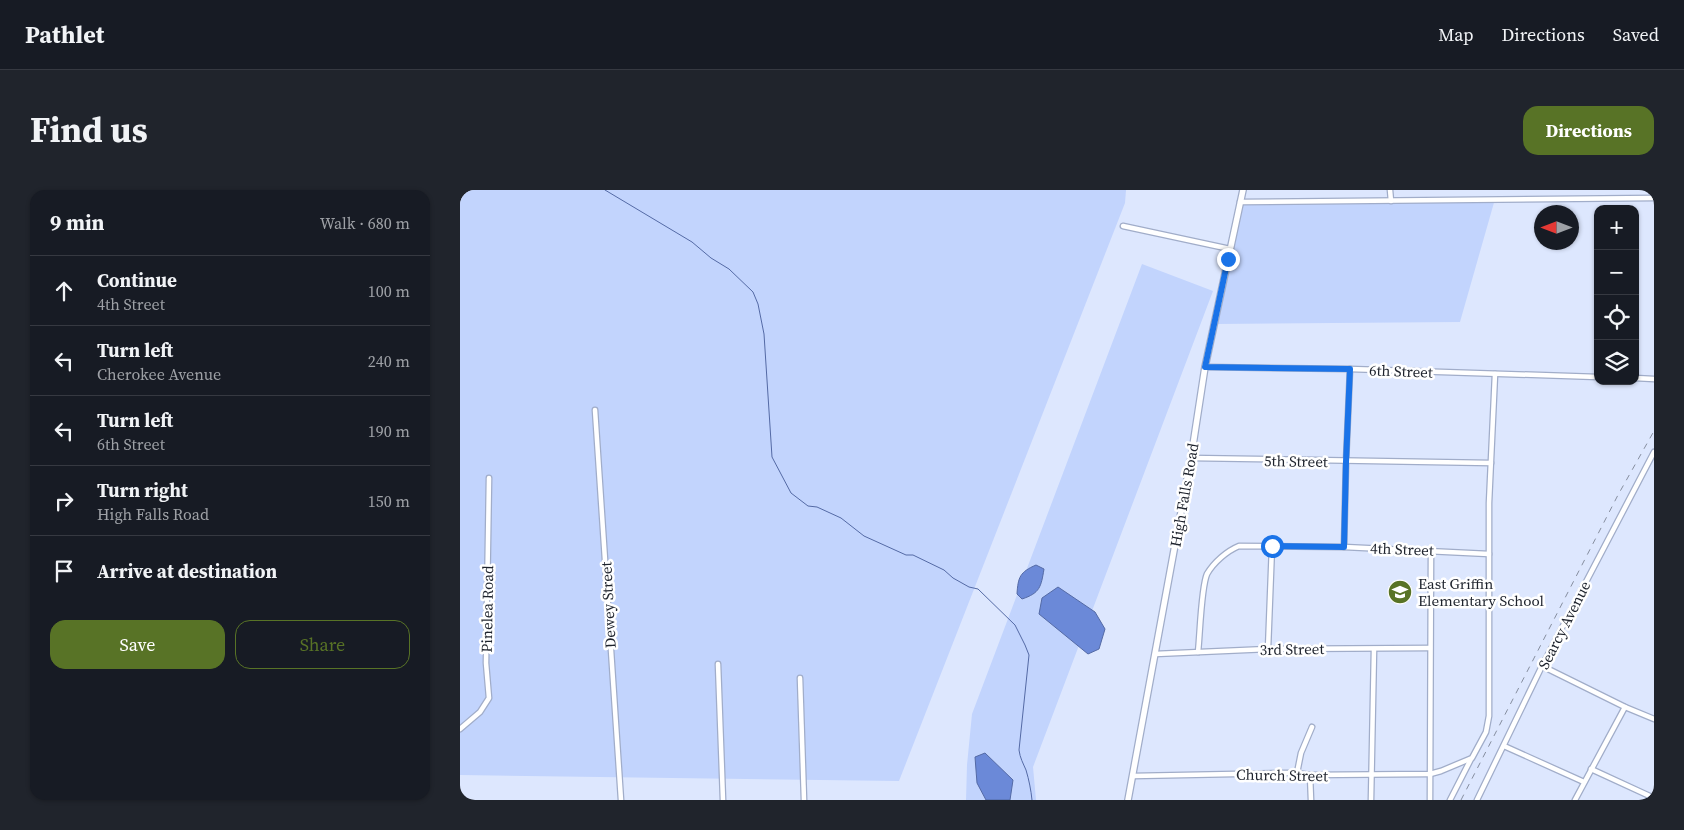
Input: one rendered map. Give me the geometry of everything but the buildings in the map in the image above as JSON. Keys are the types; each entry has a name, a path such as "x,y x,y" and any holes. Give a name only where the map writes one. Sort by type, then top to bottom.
{"street":[{"name":"High Falls Road","path":"1128,800 1191,458 1205,367 1243,190"},
{"path":"1390,190 1391,201"},
{"path":"1240,202 1654,198"},
{"path":"1123,226 1230,248"},
{"name":"6th Street","path":"1205,367 1350,369 1594,377"},
{"path":"1344,547 1350,369"},
{"path":"1450,800 1488,724 1489,554 1495,374"},
{"path":"1639,378 1654,379"},
{"name":"Dewey Street","path":"595,410 621,800"},
{"name":"Searcy Avenue","path":"1477,800 1542,666 1654,452"},
{"name":"5th Street","path":"1191,458 1491,463"},
{"name":"Pinelea Road","path":"460,729 480,712 489,698 486,642 489,478"},
{"name":"4th Street","path":"1198,652 1204,586 1207,575 1214,565 1227,553 1239,546 1344,547 1489,554"},
{"path":"1268,649 1272,546"},
{"path":"1430,800 1431,550"},
{"name":"3rd Street","path":"1155,654 1268,649 1430,648"},
{"path":"1371,800 1374,649"},
{"path":"718,664 723,800"},
{"path":"1542,666 1625,707 1654,719"},
{"path":"800,678 804,800"},
{"path":"1575,800 1625,707"},
{"path":"1297,773 1301,753 1312,727"},
{"path":"1504,746 1584,782"},
{"name":"Church Street","path":"1133,776 1297,773 1310,775 1430,774 1472,758"},
{"path":"1591,769 1654,798"},
{"path":"1310,775 1311,800"}],"shaded area":[{"path":"460,190 1126,190 1125,203 899,781 460,775"},
{"path":"1495,199 1460,322 1216,324 1242,203"},
{"path":"1142,264 1213,291 1033,767 1036,800 966,800 972,714"}],"water":[{"path":"1036,565 1044,569 1039,588 1033,594 1022,599 1017,594 1019,579 1026,570"},
{"path":"1058,587 1095,612 1105,629 1099,649 1088,654 1039,614 1042,598"},
{"path":"985,753 1013,780 1010,800 986,800 977,783 975,757"}],"waterway":[{"path":"605,190 692,242 711,258 729,269 753,292 758,304 764,334 772,457 791,493 808,506 817,507 841,518 864,536 906,555 913,555 944,570 953,578 969,587 978,589 1015,625 1029,655 1019,750 1026,770 1032,800"}],"railway":[{"path":"1461,800 1618,495 1654,431"}],"place":[{"name":"East Griffin Elementary School","path":"1400,592"}],"route":[{"path":"1228,259 1205,367 1350,369 1344,547 1272,546"}]}
